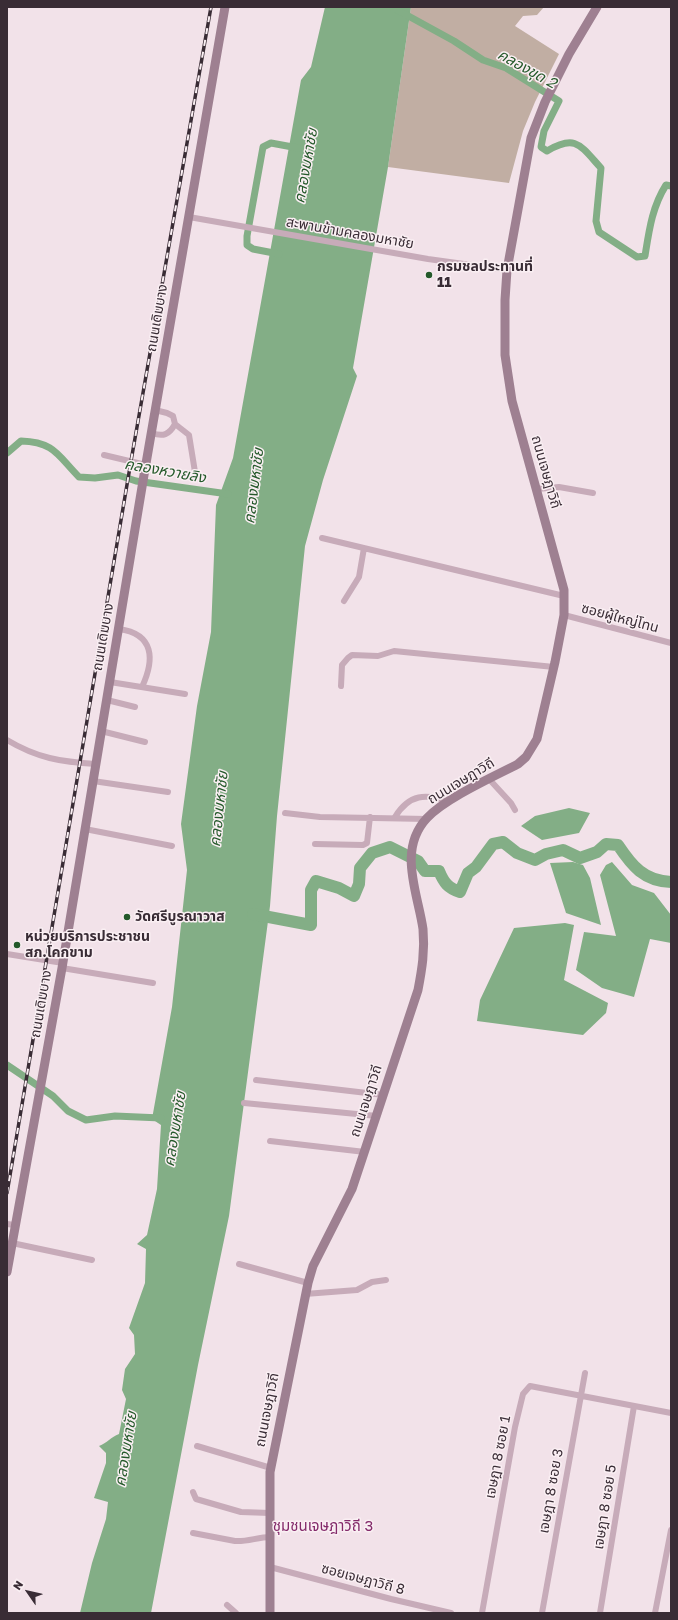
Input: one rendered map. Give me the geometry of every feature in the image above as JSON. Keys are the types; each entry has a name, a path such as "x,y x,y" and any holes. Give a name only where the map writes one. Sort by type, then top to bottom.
{"street":[{"name":"ถนนเดิมบาง","path":"7,1272 12,1243 11,1224 38,1103 155,410 225,7"},
{"name":"ถนนเจษฎาวิถี","path":"270,1613 271,1468 308,1283 313,1266 345,1206 365,1152 418,990 424,963 423,929 411,863 412,848 418,832 427,819 449,802 518,764 526,757 537,739 554,667 564,615 563,584 516,415 507,376 504,320 507,270 531,138 545,102 566,60 597,7"},
{"name":"สะพานข้ามคลองมหาชัย","path":"189,217 428,259 507,270"},
{"path":"155,410 173,416 175,424 190,435 194,472"},
{"path":"152,433 160,436 167,434 175,424"},
{"path":"104,455 146,465"},
{"path":"537,489 559,487 593,493"},
{"path":"322,538 564,596"},
{"path":"344,601 359,577 364,548"},
{"name":"ซอยผู้ใหญ่โทน","path":"564,615 671,643"},
{"path":"118,629 137,633 143,638 147,647 150,657 146,678 142,687"},
{"path":"341,686 342,665 352,655 378,656 394,651 554,667"},
{"path":"110,682 185,694"},
{"path":"107,700 135,707"},
{"path":"102,731 145,742"},
{"path":"7,740 30,753 48,758 65,762 96,764"},
{"path":"489,779 511,803 515,810"},
{"path":"93,781 168,792"},
{"path":"395,817 408,801 418,797 436,797 449,802"},
{"path":"285,813 320,816 427,819"},
{"path":"314,844 363,845 367,843 370,817"},
{"path":"85,829 172,846"},
{"path":"7,954 153,983"},
{"path":"256,1080 384,1095"},
{"path":"244,1103 377,1116"},
{"path":"270,1141 365,1152"},
{"path":"12,1243 92,1260"},
{"path":"239,1264 308,1283"},
{"path":"306,1294 357,1290 372,1282 386,1280"},
{"name":"เจษฎา 8 ซอย 3","path":"542,1613 585,1373"},
{"name":"เจษฎา 8 ซอย 1","path":"482,1613 515,1427 523,1394 526,1388 530,1386 671,1413"},
{"name":"เจษฎา 8 ซอย 5","path":"600,1613 634,1406"},
{"path":"197,1446 271,1468"},
{"path":"193,1492 196,1499 241,1512 270,1513"},
{"path":"655,1613 671,1530"},
{"path":"193,1533 235,1541 254,1538 270,1538"},
{"name":"ซอยเจษฎาวิถี 8","path":"270,1567 391,1599 451,1613"},
{"path":"227,1605 236,1613"}],"shaded area":[{"path":"411,7 544,7 537,15 523,16 515,26 559,54 535,102 523,131 509,183 388,167"}],"water":[{"name":"คลองมหาชัย","path":"325,7 411,7 388,167 353,368 357,376 323,480 305,546 277,816 270,906 229,1216 198,1365 151,1613 80,1613 92,1563 106,1519 108,1502 94,1498 106,1463 106,1453 99,1446 119,1434 126,1399 122,1390 125,1369 135,1354 134,1335 129,1328 145,1283 146,1249 137,1244 147,1235 157,1189 161,1125 152,1119 172,1007 187,870 181,824 197,706 211,632 216,505 233,458 301,80 311,67"},
{"path":"569,808 590,813 579,833 542,840 521,826 535,816"},
{"path":"573,862 583,865 590,878 601,925 566,913 550,863"},
{"path":"612,862 632,885 654,893 671,915 671,943 650,939 634,997 602,988 576,970 584,932 616,936 600,875 606,865"},
{"path":"565,923 574,925 564,980 608,1003 606,1013 583,1035 477,1021 480,1000 514,928"}],"waterway":[{"name":"คลองขุด 2","path":"392,7 454,41 483,60 506,68 559,101 544,131 541,147 547,151 565,143 571,143 577,144 588,153 601,168 596,221 599,232 637,257 645,256 657,202 666,185 671,186"},
{"name":"คลองมหาชัย","path":"279,254 253,249 247,245 247,236 263,147 271,143 298,148"},
{"name":"คลองหวายลิง","path":"7,453 21,441 32,442 49,447 79,477 95,478 118,475 136,481 228,494"},
{"path":"253,914 311,925 311,890 316,881 339,888 354,896 359,884 360,868 372,853 390,847 418,861 425,871 439,871 447,884 452,889 460,892 468,873 476,867 493,844 503,842 517,853 535,860 546,854 563,850 580,858 597,852 606,844 618,845 628,860 640,871 653,879 671,882"},
{"name":"คลองมหาชัย","path":"7,1065 53,1096 68,1111 86,1120 115,1116 161,1118"}],"railway":[{"path":"7,1193 131,461 211,7"}],"place":[{"name":"กรมชลประทานที่ 11","path":"429,275"},
{"name":"วัดศรีบูรณาวาส","path":"127,917"},
{"name":"หน่วยบริการประชาชน สภ.โคกขาม","path":"17,945"}],"district":[{"name":"ชุมชนเจษฎาวิถี 3","path":"323,1526"}]}
